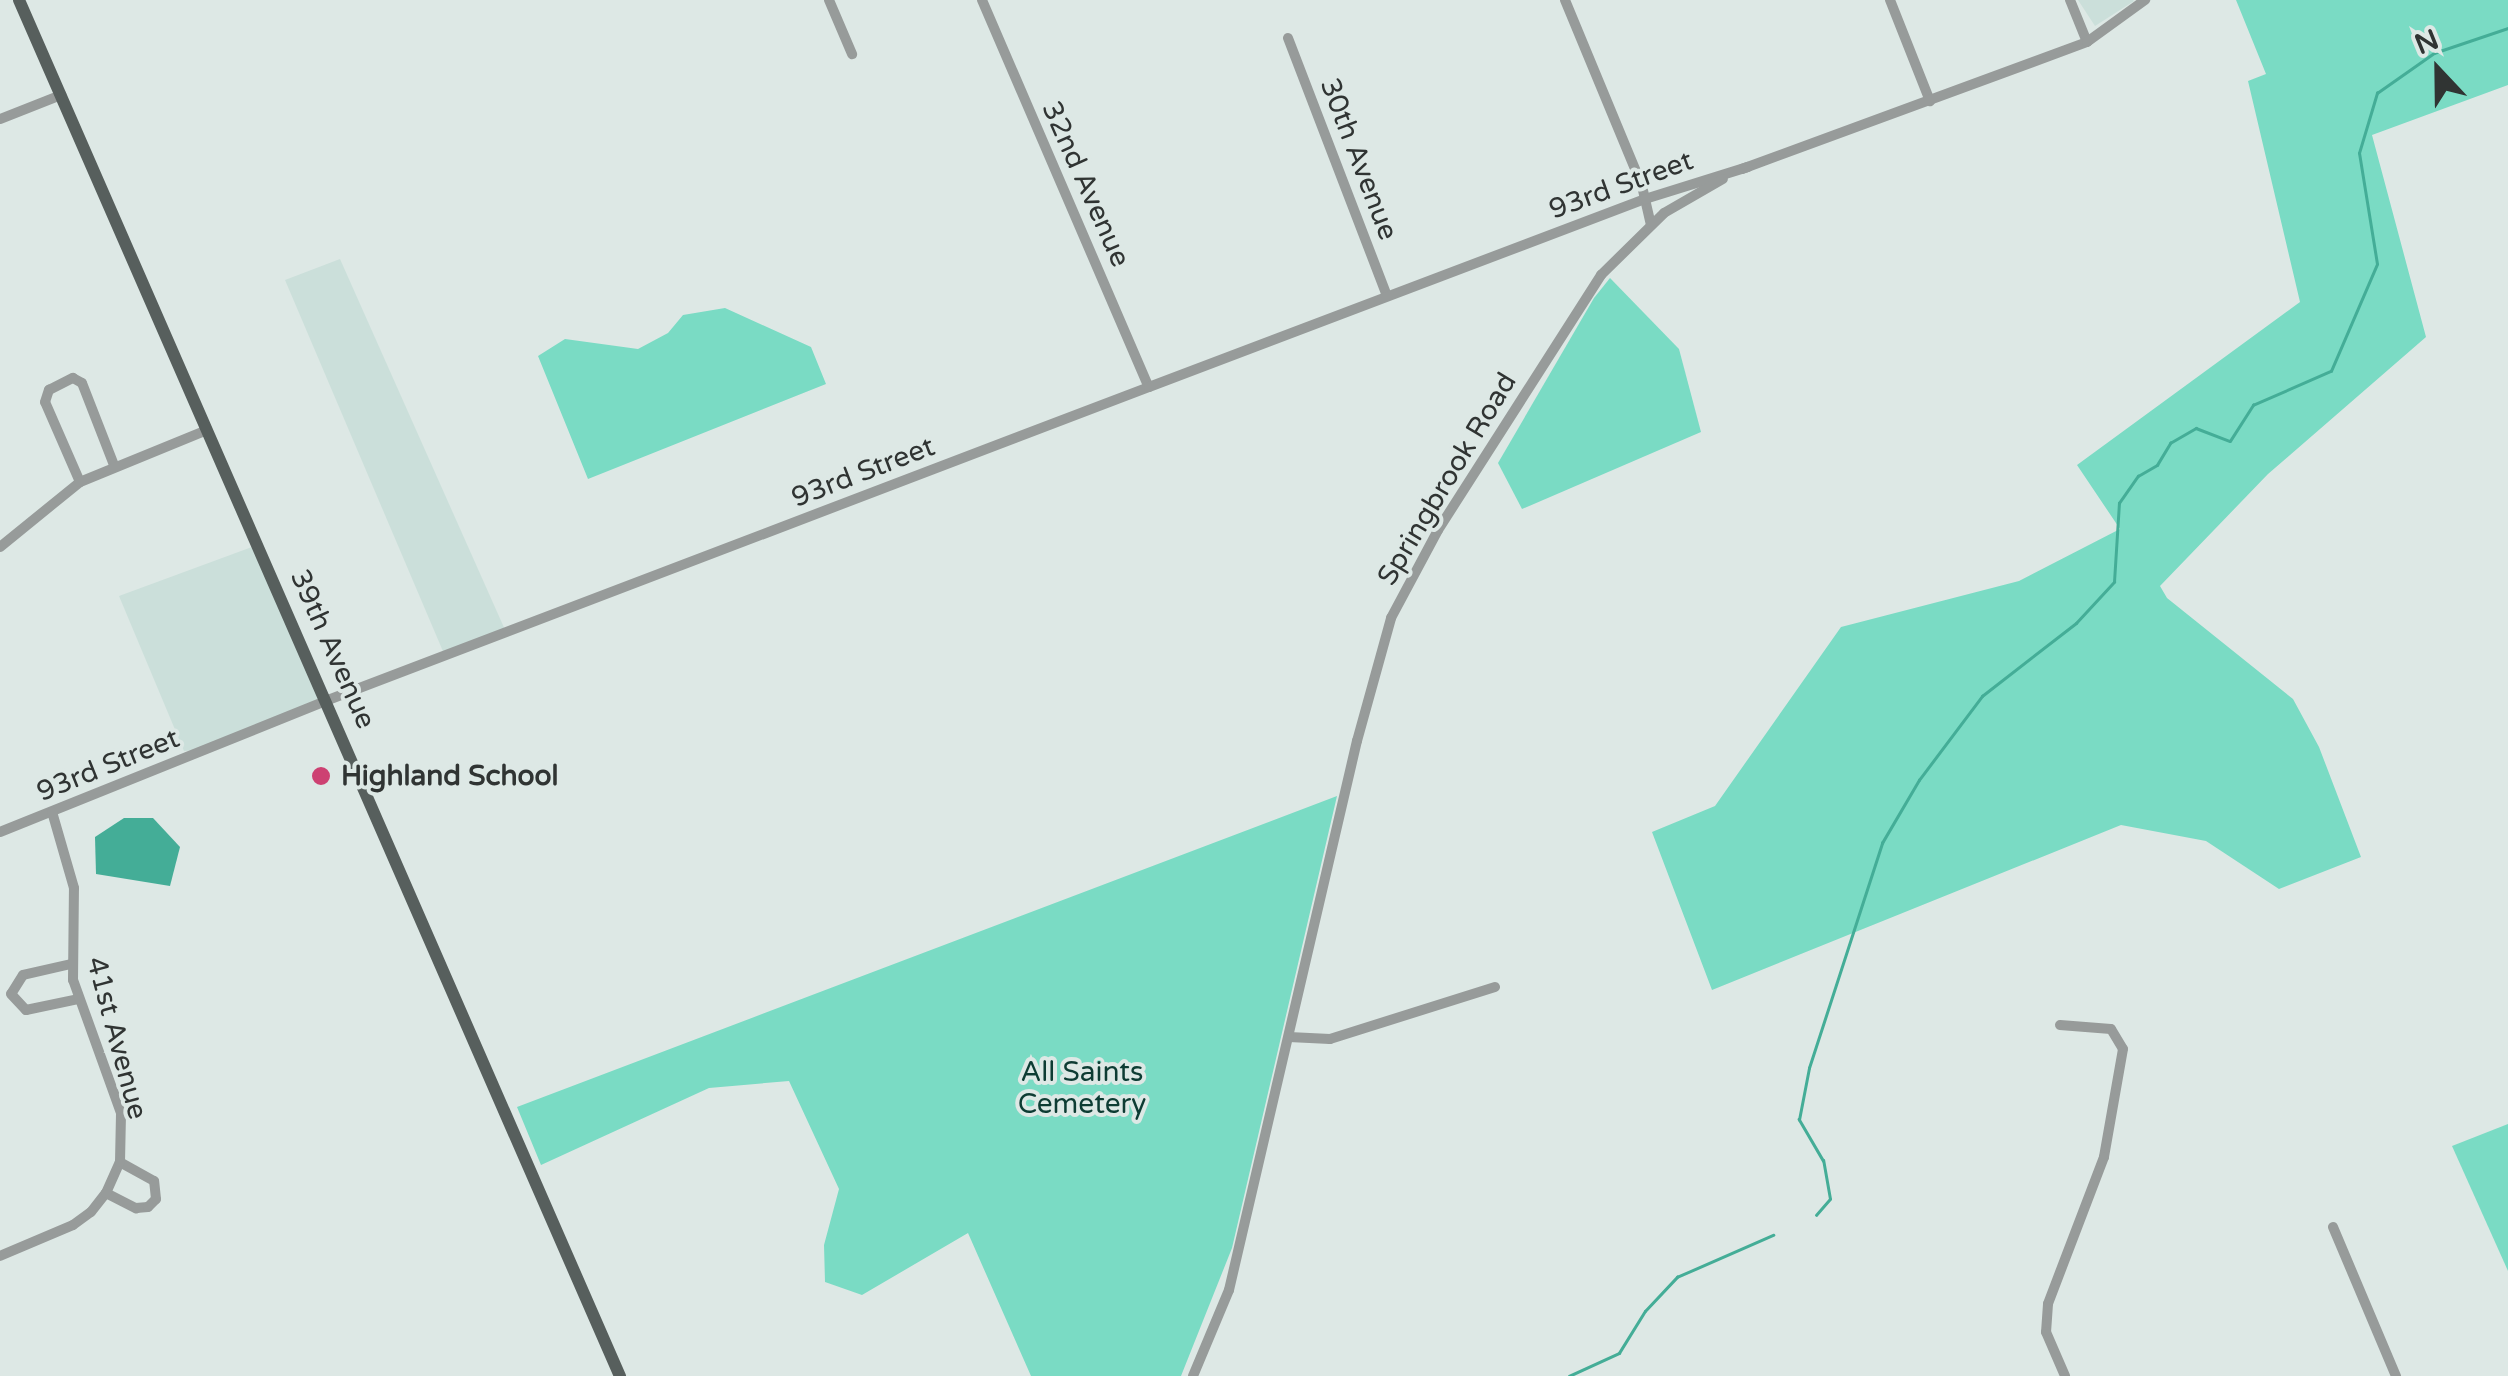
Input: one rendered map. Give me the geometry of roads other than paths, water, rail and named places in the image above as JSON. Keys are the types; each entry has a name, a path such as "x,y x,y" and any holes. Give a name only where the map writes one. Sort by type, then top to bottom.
{"main road":[{"name":"39th Avenue","path":"19,0 620,1376"}],"street":[{"path":"829,0 852,54"},
{"name":"32nd Avenue","path":"982,0 1148,387"},
{"path":"1565,0 1645,199 1651,224"},
{"path":"1890,0 1930,101"},
{"path":"2070,0 2088,42"},
{"name":"Springbrook Road","path":"1193,1376 1230,1290 1355,748 1391,618 1438,530 1586,296 1651,224 1686,198 1748,166 2088,42 2145,0"},
{"name":"30th Avenue","path":"1288,38 1387,296"},
{"path":"0,119 62,95"},
{"name":"93rd Street","path":"0,832 328,700 1148,387 1645,199 1748,166"},
{"path":"80,482 45,402 49,390 73,378 82,383 114,465"},
{"path":"0,547 80,482 207,430"},
{"name":"41st Avenue","path":"0,1256 73,1225 91,1212 106,1194 120,1162 120,1113 78,999 70,964 74,888 52,812"},
{"path":"70,964 23,976 11,994 16,1005 26,1010 78,999"},
{"path":"1289,1037 1330,1039 1495,986"},
{"path":"2060,1025 2111,1028 2123,1049 2104,1157 2056,1276 2046,1332 2064,1376"},
{"path":"106,1194 136,1208 148,1207 156,1199 154,1181 120,1162"},
{"path":"2333,1227 2396,1376"}],"waterway":[{"path":"1816,1215 1830,1199 1823,1161 1799,1120 1809,1068 1882,843 1919,780 1982,696 2076,623 2114,582 2119,503 2138,476 2157,465 2170,443 2196,428 2230,441 2253,405 2331,371 2377,264 2359,153 2377,93 2434,53 2508,28"},
{"path":"1569,1376 1619,1353 1645,1311 1677,1277 1773,1235"}],"place":[{"name":"Highland School","path":"321,776"}],"park label":[{"name":"All Saints Cemetery","path":"1082,1088"}]}
